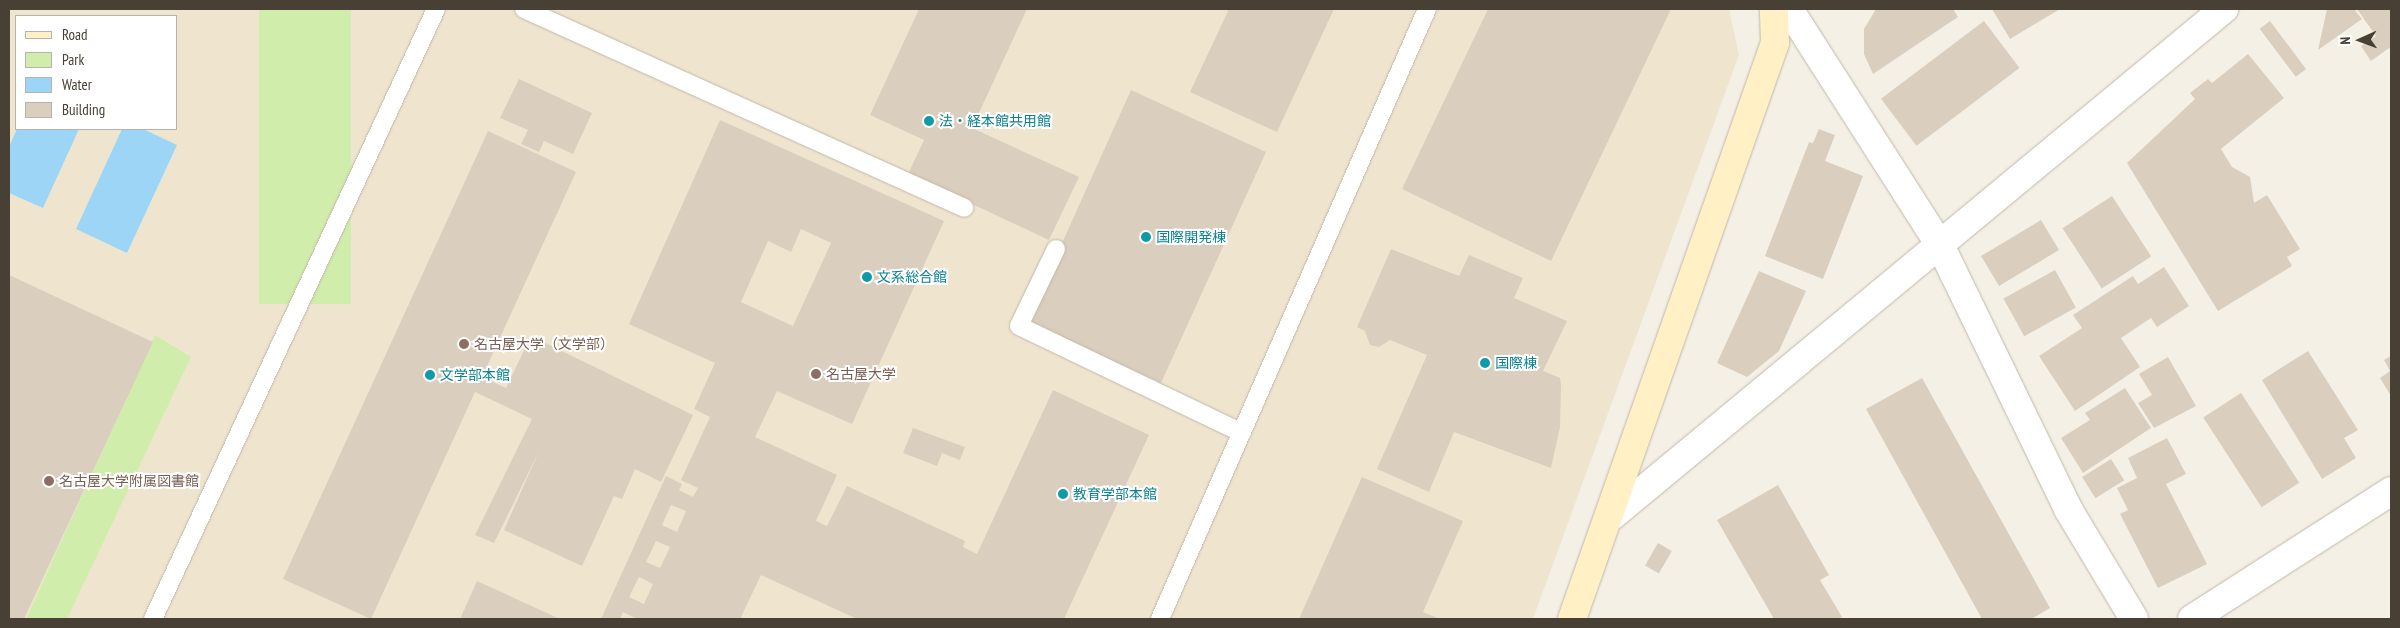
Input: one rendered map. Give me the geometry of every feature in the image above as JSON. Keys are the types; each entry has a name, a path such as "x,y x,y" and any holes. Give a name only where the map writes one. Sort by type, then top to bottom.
{"street":[{"path":"1572,619 1612,516 1775,43 1774,9"},
{"path":"1789,9 1940,245 2068,509 2134,619"},
{"path":"1612,516 2224,9"},
{"path":"2192,619 2391,491"}],"lane":[{"path":"153,619 436,9"},
{"path":"524,9 964,208"},
{"path":"1166,617 1242,433 1427,9"},
{"path":"1056,249 1019,326 1242,433"}],"shaded area":[{"name":"名古屋大学","path":"9,9 1729,9 1739,55 1533,619 9,619"}],"green space":[{"path":"259,9 351,9 351,304 259,304"},
{"path":"155,335 191,357 67,619 26,619"}],"water":[{"path":"17,130 79,130 43,208 9,193 9,147"},
{"path":"122,130 145,130 177,145 127,253 76,229"}],"building":[{"name":"法・経本館共用館","path":"919,9 1027,9 972,128 1079,177 1049,240 908,174 924,140 870,115"},
{"path":"1229,9 1334,9 1277,132 1190,92"},
{"path":"1488,9 1671,9 1551,261 1402,189"},
{"path":"1876,9 1953,9 1958,17 1873,74 1864,54 1864,29"},
{"path":"1992,9 2060,9 2010,39"},
{"path":"2327,9 2354,9 2362,19 2318,50"},
{"path":"2357,9 2391,9 2391,51 2389,48 2371,61 2361,46 2376,36"},
{"path":"1984,21 2020,68 1916,146 1881,99"},
{"path":"2270,21 2306,69 2296,77 2260,29"},
{"path":"2248,54 2284,98 2221,149 2232,167 2250,177 2254,203 2267,195 2300,249 2287,257 2292,266 2218,311 2127,163 2195,99 2190,93 2208,79 2212,83"},
{"path":"519,79 592,113 573,154 544,141 539,152 521,144 528,130 500,118"},
{"name":"国際開発棟","path":"1131,90 1266,152 1161,383 1124,366 1118,378 1026,323"},
{"path":"720,120 944,221 852,424 777,391 755,437 837,475 816,521 827,526 847,486 965,541 963,547 977,554 1053,390 1149,435 1064,619 857,619 761,575 740,619 637,619 623,612 620,619 601,619 666,476 682,484 679,490 693,497 698,488 681,480 710,417 694,409 715,363 629,324","holes":["801,229 831,243 793,326 741,302 768,241 791,252","671,505 686,511 677,532 662,525","656,541 670,547 660,568 646,562","639,577 653,584 644,604 629,597"]},
{"path":"1819,129 1835,135 1825,161 1863,176 1823,279 1765,256 1809,142 1813,143"},
{"name":"文学部本館","path":"488,131 576,172 482,377 506,388 531,336 693,415 661,482 635,469 622,499 614,496 582,566 504,530 540,449 494,543 475,535 532,419 475,392 371,619 283,579"},
{"path":"2112,196 2151,256 2102,289 2063,228"},
{"path":"2041,220 2059,250 1999,286 1981,256"},
{"name":"国際棟","path":"1391,249 1459,276 1469,255 1523,278 1514,298 1567,321 1543,371 1560,378 1561,385 1560,427 1551,468 1454,432 1429,492 1377,469 1427,355 1390,340 1379,347 1370,345 1365,331 1357,327"},
{"path":"2164,267 2189,306 2157,327 2151,318 2121,338 2140,367 2075,411 2039,356 2082,328 2073,315 2133,276 2138,284"},
{"path":"2055,270 2076,308 2024,336 2003,299"},
{"path":"1759,271 1806,291 1779,351 1747,377 1717,363"},
{"name":"名古屋大学附属図書館","path":"9,275 153,342 24,619 9,619"},
{"path":"2308,351 2358,430 2344,438 2356,458 2322,479 2262,380"},
{"path":"2391,356 2391,396 2380,378 2390,371 2384,360"},
{"path":"2168,357 2196,406 2154,428 2138,403 2152,395 2139,374"},
{"path":"1922,378 2050,608 2031,619 1982,619 1866,409"},
{"path":"2125,388 2151,428 2083,473 2061,438 2090,420 2085,413"},
{"path":"2241,393 2299,483 2262,507 2203,418"},
{"path":"913,428 965,447 960,460 942,453 937,466 903,453"},
{"path":"2167,438 2186,474 2166,484 2207,564 2158,588 2120,514 2128,510 2117,488 2137,478 2128,458"},
{"path":"2111,459 2124,480 2095,498 2082,477"},
{"path":"1362,477 1463,521 1423,612 1440,619 1299,619"},
{"path":"1778,485 1829,575 1820,580 1842,617 1838,619 1774,619 1717,520"},
{"path":"1658,543 1672,551 1659,574 1645,566"},
{"path":"477,581 560,619 460,619"}],"place":[{"name":"法・経本館共用館","path":"929,121"},
{"name":"国際開発棟","path":"1146,237"},
{"name":"文系総合館","path":"867,277"},
{"name":"名古屋大学（文学部）","path":"464,344"},
{"name":"国際棟","path":"1485,363"},
{"name":"名古屋大学","path":"816,374"},
{"name":"文学部本館","path":"430,375"},
{"name":"名古屋大学附属図書館","path":"49,481"},
{"name":"教育学部本館","path":"1063,494"}]}
